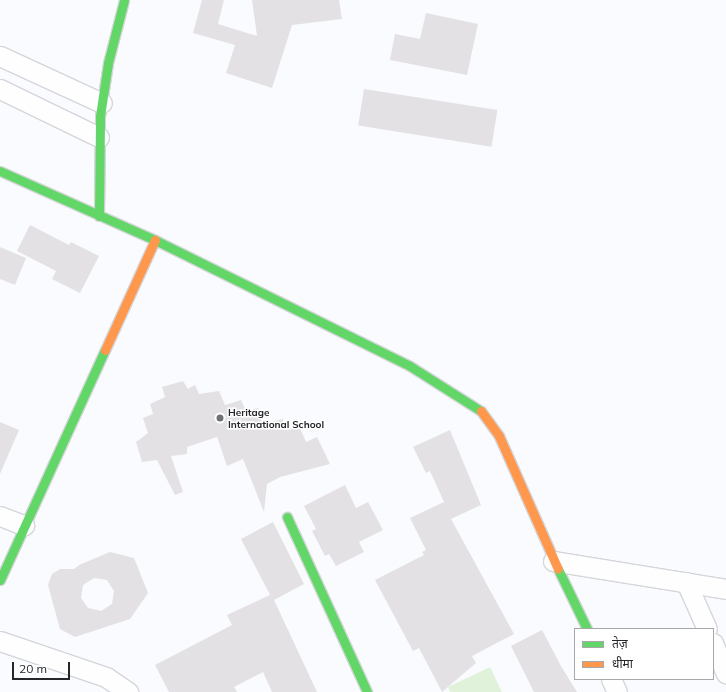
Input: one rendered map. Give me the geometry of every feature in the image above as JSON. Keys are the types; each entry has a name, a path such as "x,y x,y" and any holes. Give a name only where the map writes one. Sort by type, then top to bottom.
{"street":[{"path":"99,216 99,137 102,102 108,63 124,0"},
{"path":"0,56 102,102"},
{"path":"0,89 99,137"},
{"path":"0,171 155,240 410,366 474,405 488,418 499,436 554,561 587,628"},
{"path":"0,580 155,240"},
{"path":"0,516 24,525"},
{"path":"288,518 366,692"},
{"path":"554,561 726,589"},
{"path":"686,582 707,628"},
{"path":"0,640 106,677 128,692"},
{"path":"714,645 726,673"},
{"path":"611,680 617,692"}],"green space":[{"path":"490,667 502,692 450,692 448,687"}],"building":[{"path":"202,0 224,0 218,24 257,36 252,0 339,0 342,19 292,25 272,88 226,73 235,45 193,33"},
{"path":"426,13 478,24 467,75 390,60 395,34 420,39"},
{"path":"364,89 497,110 492,147 358,126"},
{"path":"30,225 69,245 71,242 99,256 80,293 52,279 56,271 17,251"},
{"path":"0,247 26,258 15,285 0,279"},
{"path":"183,381 188,389 195,385 199,394 219,391 225,405 241,400 246,411 258,408 263,424 283,419 283,430 300,428 306,442 317,437 330,464 280,477 267,484 264,512 243,459 227,466 217,437 187,447 187,454 171,456 183,492 175,495 157,460 142,462 136,442 148,433 143,418 153,414 150,404 165,397 162,387"},
{"path":"0,422 19,430 0,474"},
{"path":"450,430 481,505 451,519 514,634 472,656 476,663 442,692 419,648 413,651 375,580 424,555 422,552 426,550 410,518 444,502 430,471 426,473 413,447"},
{"path":"345,485 356,508 368,502 383,530 359,542 364,552 336,566 329,554 325,556 312,531 316,529 304,506"},
{"path":"273,522 304,584 274,600 317,692 272,692 263,672 234,687 237,692 169,692 155,665 232,625 227,615 270,595 241,539"},
{"path":"110,552 134,558 148,593 130,619 75,637 60,629 48,585 52,574 60,569 74,569 79,565","holes":["94,578 107,580 114,591 112,604 101,611 88,608 81,598 83,585"]},
{"path":"542,630 577,692 534,692 511,646"}],"traffic: fast":[{"path":"99,216 100,116 108,63 124,0"},
{"path":"0,171 155,240 410,366 481,411"},
{"path":"0,580 105,350"},
{"path":"287,517 367,692"},
{"path":"558,569 587,628"}],"traffic: slow":[{"path":"105,350 155,240"},
{"path":"481,411 499,436 558,569"}],"place":[{"name":"Heritage International School","path":"220,418"}]}
